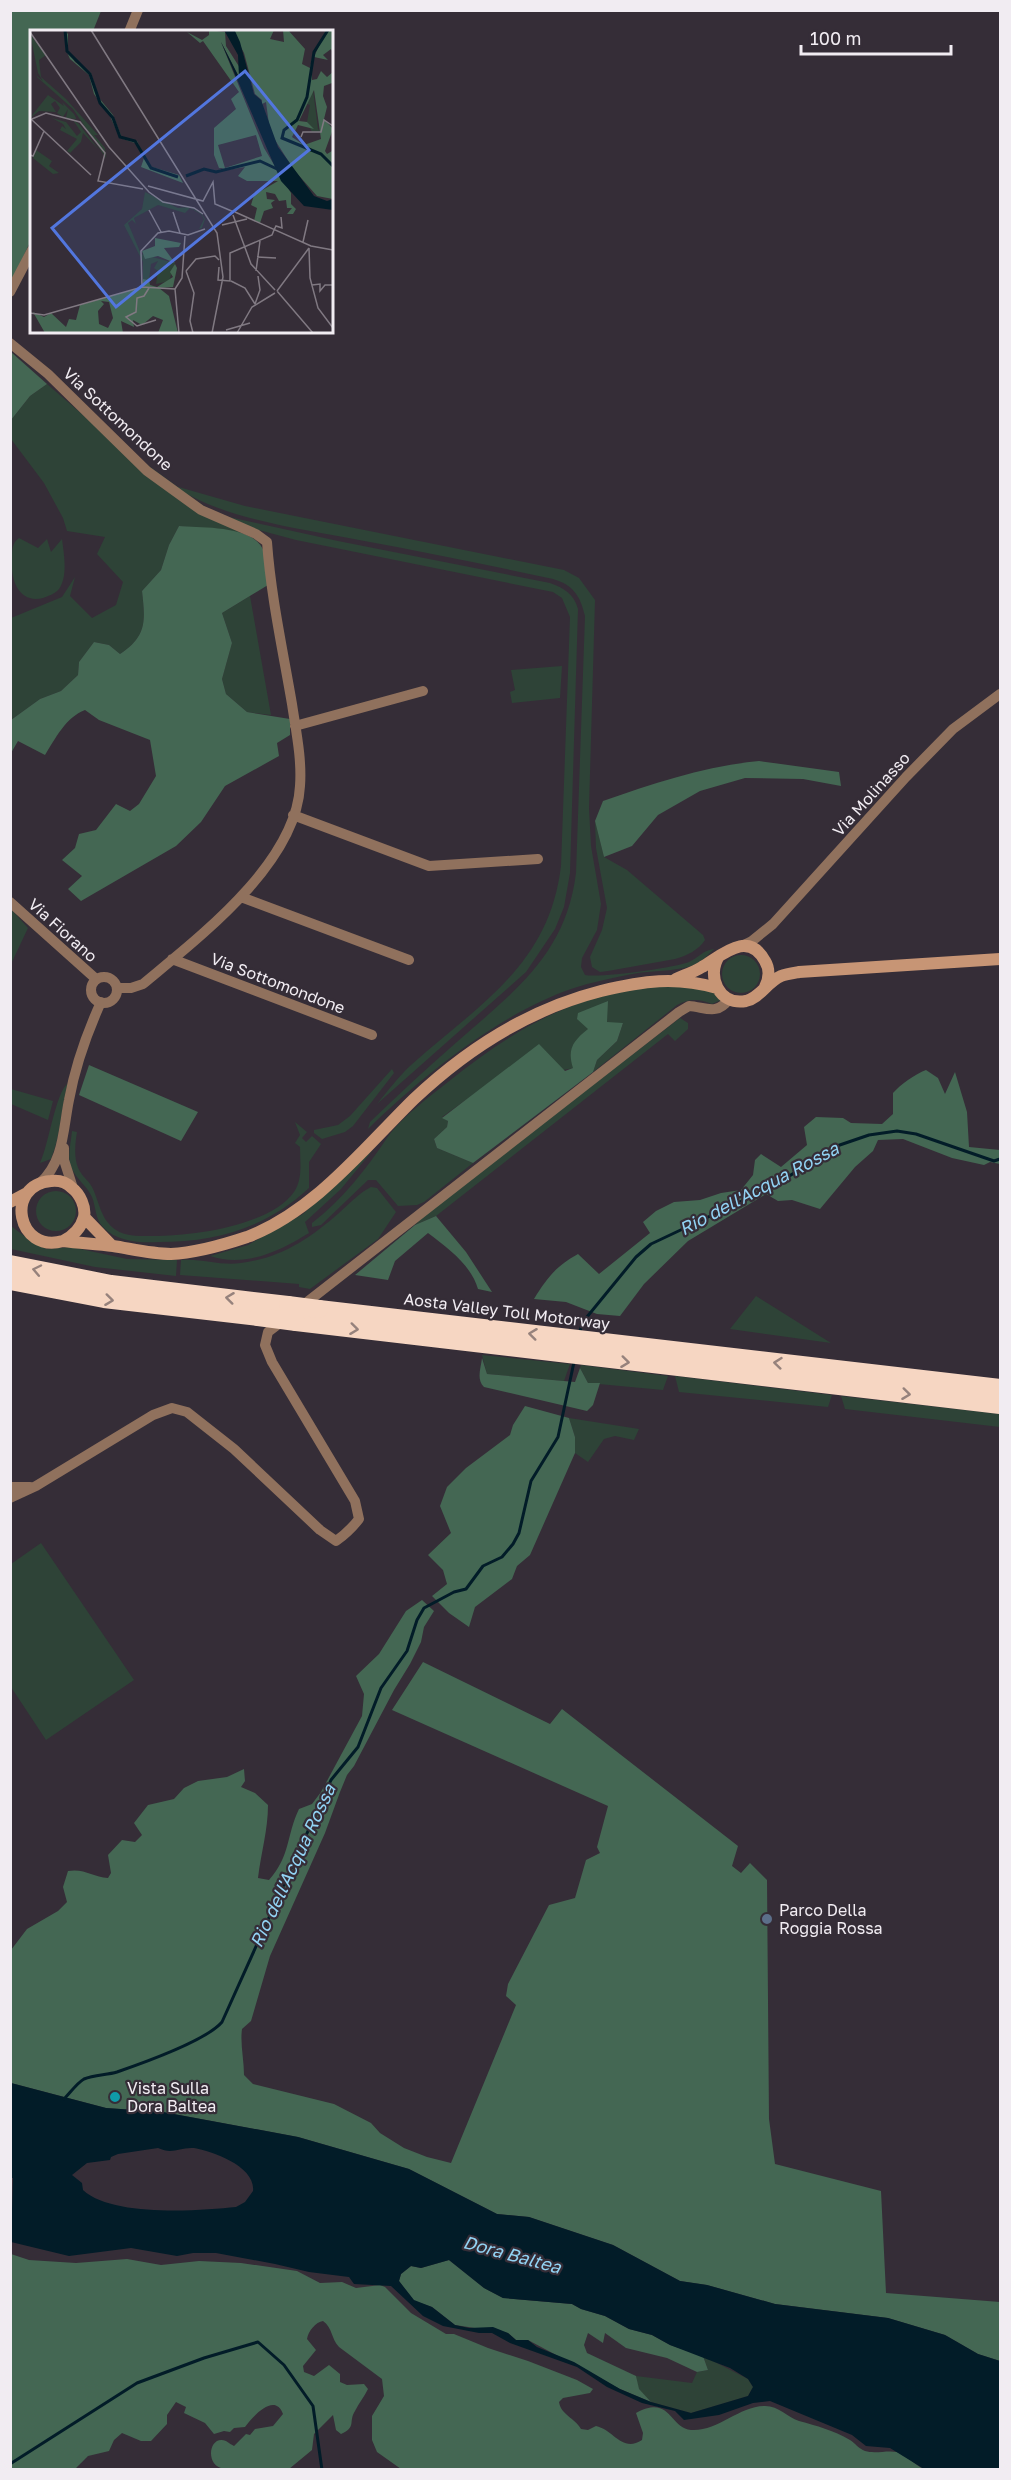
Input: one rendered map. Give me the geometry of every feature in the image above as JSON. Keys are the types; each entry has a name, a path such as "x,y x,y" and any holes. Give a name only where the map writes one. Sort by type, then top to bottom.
{"highway":[{"name":"Aosta Valley Toll Motorway","path":"10,1264 111,1284 320,1309 483,1336 842,1378 1000,1405"},
{"name":"Aosta Valley Toll Motorway","path":"10,1281 104,1299 296,1322 483,1336"},
{"name":"Aosta Valley Toll Motorway","path":"842,1378 1000,1388"}],"main road":[{"path":"27,1193 16,1218 34,1237 48,1242 63,1241 170,1254 198,1251 247,1236 276,1223 313,1198 417,1097 469,1054 514,1024 584,996 623,986 675,979 700,969 731,948 742,946 753,949 778,968 799,972"},
{"path":"717,988 713,971 719,956"},
{"path":"763,958 768,975 765,987"},
{"path":"675,979 717,988 729,999 740,1001 749,1000 758,995 781,976 799,972 1000,959"},
{"path":"10,1202 40,1183 60,1182 73,1188 82,1203 84,1217 112,1246"},
{"path":"63,1241 76,1232 84,1217"}],"street":[{"path":"130,30 138,10"},
{"path":"10,292 30,254"},
{"name":"Via Sottomondone","path":"10,343 48,374 147,471 201,510 256,534 267,542 272,590 295,726 300,786 293,815 283,839 267,865 241,897 142,984 131,988 117,987"},
{"path":"295,726 423,691"},
{"name":"Via Molinasso","path":"773,924 906,777 953,729 1000,694"},
{"path":"293,815 429,866 538,860"},
{"path":"241,897 408,960"},
{"name":"Via Fiorano","path":"10,902 96,979"},
{"path":"742,946 773,924"},
{"path":"763,958 765,939 773,924"},
{"name":"Via Sottomondone","path":"172,959 372,1035"},
{"path":"103,976 111,978 117,987 113,999 101,1002 92,995 91,990 96,979 103,976"},
{"path":"10,1498 36,1486 153,1415 172,1408 187,1412 234,1449 330,1537 336,1541 349,1532 359,1519 354,1501 267,1353 265,1345 268,1332 679,1012 689,1006 708,1011 718,1009 729,999"},
{"path":"40,1183 55,1166 64,1132 69,1099 90,1027 101,1002"},
{"path":"64,1132 64,1160 73,1188"},
{"path":"10,1487 36,1486"}],"green space":[{"path":"11,11 101,11 93,30 30,30 30,242 11,283"},
{"path":"11,352 47,384 30,396 11,420"},
{"path":"47,384 105,434 241,533 179,526 169,545 161,570 142,591 144,618 136,640 120,654 109,645 94,642 79,662 78,675 61,691 40,699 11,720 11,618 62,597 75,577 70,596 92,618 116,605 123,582 97,554 105,537 67,531 63,518 44,483 11,439 11,420 30,396"},
{"path":"175,486 245,506 564,570 579,578 595,600 589,808 591,846 601,904 597,930 582,958 581,967 585,975 593,976 637,972 689,962 714,949 699,962 688,967 638,973 587,984 544,1000 516,1014 489,1030 437,1068 368,1129 370,1122 392,1101 518,987 535,969 561,926 570,901 576,873 585,616 583,609 571,588 553,579 288,527 238,515 215,507"},
{"path":"229,517 550,583 568,592 578,609 570,873 564,907 555,929 526,972 377,1104 410,1066 485,1002 507,980 526,957 542,931 554,901 561,866 570,617 562,598 553,592 296,540 255,529"},
{"path":"179,526 240,532 259,543 264,552 268,585 222,613 232,643 222,679 226,694 247,712 290,719 290,735 277,743 279,756 225,786 201,822 176,846 81,901 68,889 82,876 62,860 75,848 79,834 96,830 116,804 130,811 139,804 156,776 150,740 99,720 85,710 67,723 45,755 18,741 11,753 11,720 40,699 61,691 78,675 79,662 94,642 109,645 120,654 136,640 144,618 142,591 161,570 169,545"},
{"path":"19,538 38,548 47,539 51,552 62,539 64,578 56,592 34,599 27,597 17,588 12,574 12,549"},
{"path":"250,596 271,715 247,712 226,694 222,679 232,643 222,613"},
{"path":"562,666 560,698 512,703 510,692 515,690 511,670"},
{"path":"759,761 839,772 841,786 803,779 745,778 700,791 658,815 632,846 604,857 595,821 603,801 700,771"},
{"path":"595,821 604,857 627,870 703,935 705,940 699,947 675,959 600,972 592,967 590,957 602,930 607,908 596,848"},
{"path":"11,909 28,928 11,964"},
{"path":"741,955 755,960 760,974 755,988 741,993 727,988 722,974 727,960"},
{"path":"698,985 717,995 721,1000 712,1004 690,1000 677,1005 593,1072 597,1060 617,1041 623,1023 607,1023 607,1001 588,1029 574,1068 488,1084 442,1117 448,1121 447,1127 434,1139 437,1148 473,1163 424,1202 417,1205 398,1206 376,1180 368,1180 321,1225 312,1227 312,1223 353,1183 407,1116 493,1048 539,1021 588,1000 650,986"},
{"path":"608,1001 607,1022 623,1023 617,1041 597,1060 593,1072 473,1163 437,1148 434,1139 447,1127 448,1121 442,1118 539,1044 565,1071 573,1068 571,1050 578,1037 588,1029 577,1019 578,1013"},
{"path":"680,1018 688,1023 688,1029 675,1041 668,1034 436,1216 415,1225 426,1213"},
{"path":"89,1065 198,1112 181,1141 79,1095"},
{"path":"392,1069 394,1073 353,1126 345,1132 322,1139 314,1133 314,1130 338,1125 350,1116"},
{"path":"926,1070 938,1078 945,1094 955,1072 967,1112 969,1147 1000,1150 1000,1164 990,1162 984,1165 952,1158 903,1139 878,1140 873,1151 855,1167 820,1209 792,1200 778,1201 766,1194 688,1241 644,1284 620,1316 597,1314 566,1302 534,1299 553,1273 578,1254 599,1274 650,1233 643,1222 656,1211 674,1202 700,1200 721,1193 741,1190 753,1175 755,1160 761,1154 781,1167 807,1145 804,1127 816,1117 843,1118 851,1123 882,1124 893,1114 893,1093 908,1080"},
{"path":"68,1083 51,1159 40,1163 59,1097"},
{"path":"11,1089 53,1101 48,1120 11,1104"},
{"path":"295,1122 307,1132 302,1138 306,1142 312,1136 321,1144 309,1162 309,1188 293,1202 258,1223 200,1239 144,1242 115,1236 100,1224 92,1197 70,1163 72,1131 77,1132 75,1153 78,1169 92,1187 107,1221 120,1232 131,1235 164,1236 226,1228 266,1214 282,1204 294,1192 300,1176 300,1147 295,1143 300,1135"},
{"path":"373,1150 341,1189 305,1222 309,1233 262,1256 236,1260 210,1256 248,1245 303,1214"},
{"path":"371,1187 377,1188 396,1212 378,1239 310,1289 299,1287 299,1284 180,1275 181,1260 233,1264 282,1252 317,1231 358,1195"},
{"path":"56,1191 64,1192 70,1197 75,1203 75,1219 70,1225 64,1230 56,1231 48,1230 42,1225 37,1219 36,1211 37,1203 42,1197 48,1192"},
{"path":"436,1216 466,1252 492,1292 478,1289 475,1280 464,1265 451,1251 428,1233 395,1261 388,1280 355,1275 415,1225"},
{"path":"11,1226 35,1244 47,1249 71,1247 127,1259 177,1260 176,1276 95,1267 11,1249"},
{"path":"756,1296 831,1343 730,1329"},
{"path":"482,1355 570,1364 564,1381 487,1374"},
{"path":"482,1358 487,1374 575,1382 580,1368 588,1383 600,1383 593,1405 587,1411 484,1387 480,1377"},
{"path":"581,1365 668,1376 663,1390 588,1383 580,1368"},
{"path":"675,1376 832,1395 828,1407 679,1392"},
{"path":"841,1396 1000,1414 1000,1427 845,1409"},
{"path":"525,1406 569,1418 575,1437 575,1453 530,1555 517,1566 512,1579 475,1607 469,1627 449,1613 432,1596 447,1584 443,1570 428,1555 451,1533 440,1506 447,1487 466,1468 510,1435 513,1425"},
{"path":"569,1418 639,1429 634,1440 615,1436 604,1439 588,1462 575,1453 575,1437"},
{"path":"41,1543 134,1680 46,1740 11,1687 11,1564"},
{"path":"422,1600 434,1611 424,1627 421,1642 347,1775 325,1833 270,1956 251,2021 242,2029 244,2075 253,2084 334,2104 371,2123 380,2133 404,2148 451,2163 516,2005 506,1996 508,1984 549,1905 575,1898 586,1860 600,1853 597,1847 608,1806 392,1710 423,1662 550,1724 562,1709 738,1846 732,1866 741,1873 750,1863 767,1880 769,2119 775,2164 881,2191 886,2293 1000,2302 1000,2361 978,2354 945,2335 888,2318 775,2304 707,2285 680,2281 613,2245 529,2217 497,2214 409,2169 298,2137 163,2112 106,2108 11,2083 11,1950 27,1929 58,1911 67,1902 63,1887 68,1871 79,1871 108,1878 111,1873 108,1855 122,1840 135,1842 142,1835 134,1823 148,1805 174,1799 184,1788 198,1781 227,1777 244,1769 245,1781 241,1787 255,1793 268,1805 258,1878 269,1880 285,1854 299,1809 312,1804 321,1792 362,1716 364,1694 356,1676 379,1654 406,1611"},
{"path":"11,2254 29,2260 76,2263 127,2259 161,2265 199,2261 241,2263 297,2271 320,2283 342,2282 356,2288 380,2285 385,2287 411,2313 446,2334 454,2334 528,2361 577,2380 593,2389 590,2393 563,2398 559,2402 562,2410 581,2429 588,2430 596,2426 629,2444 642,2440 643,2433 636,2413 648,2408 656,2407 663,2410 684,2428 701,2430 746,2410 770,2406 799,2421 850,2440 865,2451 901,2453 924,2469 401,2469 377,2452 372,2440 372,2416 384,2396 382,2379 339,2347 329,2327 323,2321 315,2325 308,2336 307,2339 316,2350 303,2366 304,2372 314,2376 329,2365 340,2374 340,2382 347,2385 364,2384 368,2389 353,2415 349,2429 341,2434 336,2430 333,2415 314,2434 312,2450 289,2469 247,2471 224,2469 218,2467 211,2457 213,2446 220,2440 234,2446 255,2429 273,2426 283,2414 275,2405 258,2412 245,2427 214,2434 205,2423 184,2413 186,2407 176,2402 167,2415 167,2424 151,2441 141,2441 122,2433 114,2440 109,2451 88,2456 75,2469 11,2470"},
{"path":"449,2260 484,2288 503,2298 572,2304 605,2316 629,2329 652,2335 670,2345 703,2356 708,2370 697,2372 667,2358 626,2348 605,2333 603,2343 588,2333 584,2345 587,2353 636,2376 639,2389 651,2402 620,2389 528,2340 516,2340 508,2333 455,2325 432,2307 414,2301 399,2281 401,2274 411,2266 421,2268"},
{"path":"703,2356 748,2379 753,2387 748,2396 691,2413 651,2402 638,2389 636,2376 692,2383 697,2372 708,2370"}],"water":[{"name":"Dora Baltea","path":"11,2083 106,2108 163,2112 298,2137 409,2169 497,2214 529,2217 613,2245 680,2281 707,2285 775,2304 888,2318 945,2335 978,2354 1000,2361 1000,2469 924,2469 890,2448 866,2446 852,2435 770,2401 753,2403 719,2415 684,2420 675,2411 642,2403 607,2387 577,2367 510,2343 492,2333 479,2333 443,2326 423,2316 391,2286 354,2284 349,2277 309,2272 216,2253 177,2256 131,2248 69,2256 11,2242 13,2178 10,2178","holes":["158,2148 168,2151 194,2148 222,2157 248,2175 253,2191 245,2202 236,2207 156,2210 114,2205 96,2199 83,2190 82,2183 72,2175 87,2163 110,2160 118,2154","449,2260 484,2288 503,2298 572,2304 730,2368 748,2379 753,2387 748,2396 691,2413 651,2402 620,2389 574,2362 537,2347 528,2340 516,2340 508,2333 493,2327 469,2328 455,2325 432,2307 414,2300 399,2281 401,2274 411,2266 421,2268"]}],"waterway":[{"name":"Rio dell'Acqua Rossa","path":"580,1332 582,1323 636,1257 651,1244 776,1185 831,1148 869,1135 897,1131 916,1134 994,1161 1000,1159"},
{"name":"Rio dell'Acqua Rossa","path":"64,2099 84,2079 117,2072 173,2051 202,2037 222,2022 331,1780 358,1747 381,1688 407,1651 417,1620 424,1608 454,1592 466,1589 483,1566 502,1557 519,1533 531,1481 558,1437 574,1362"},
{"path":"10,2464 137,2383 204,2358 258,2342 284,2365 313,2406 322,2470"}],"place":[{"name":"Parco Della Roggia Rossa","path":"767,1919"},
{"name":"Vista Sulla Dora Baltea","path":"115,2097"}]}
